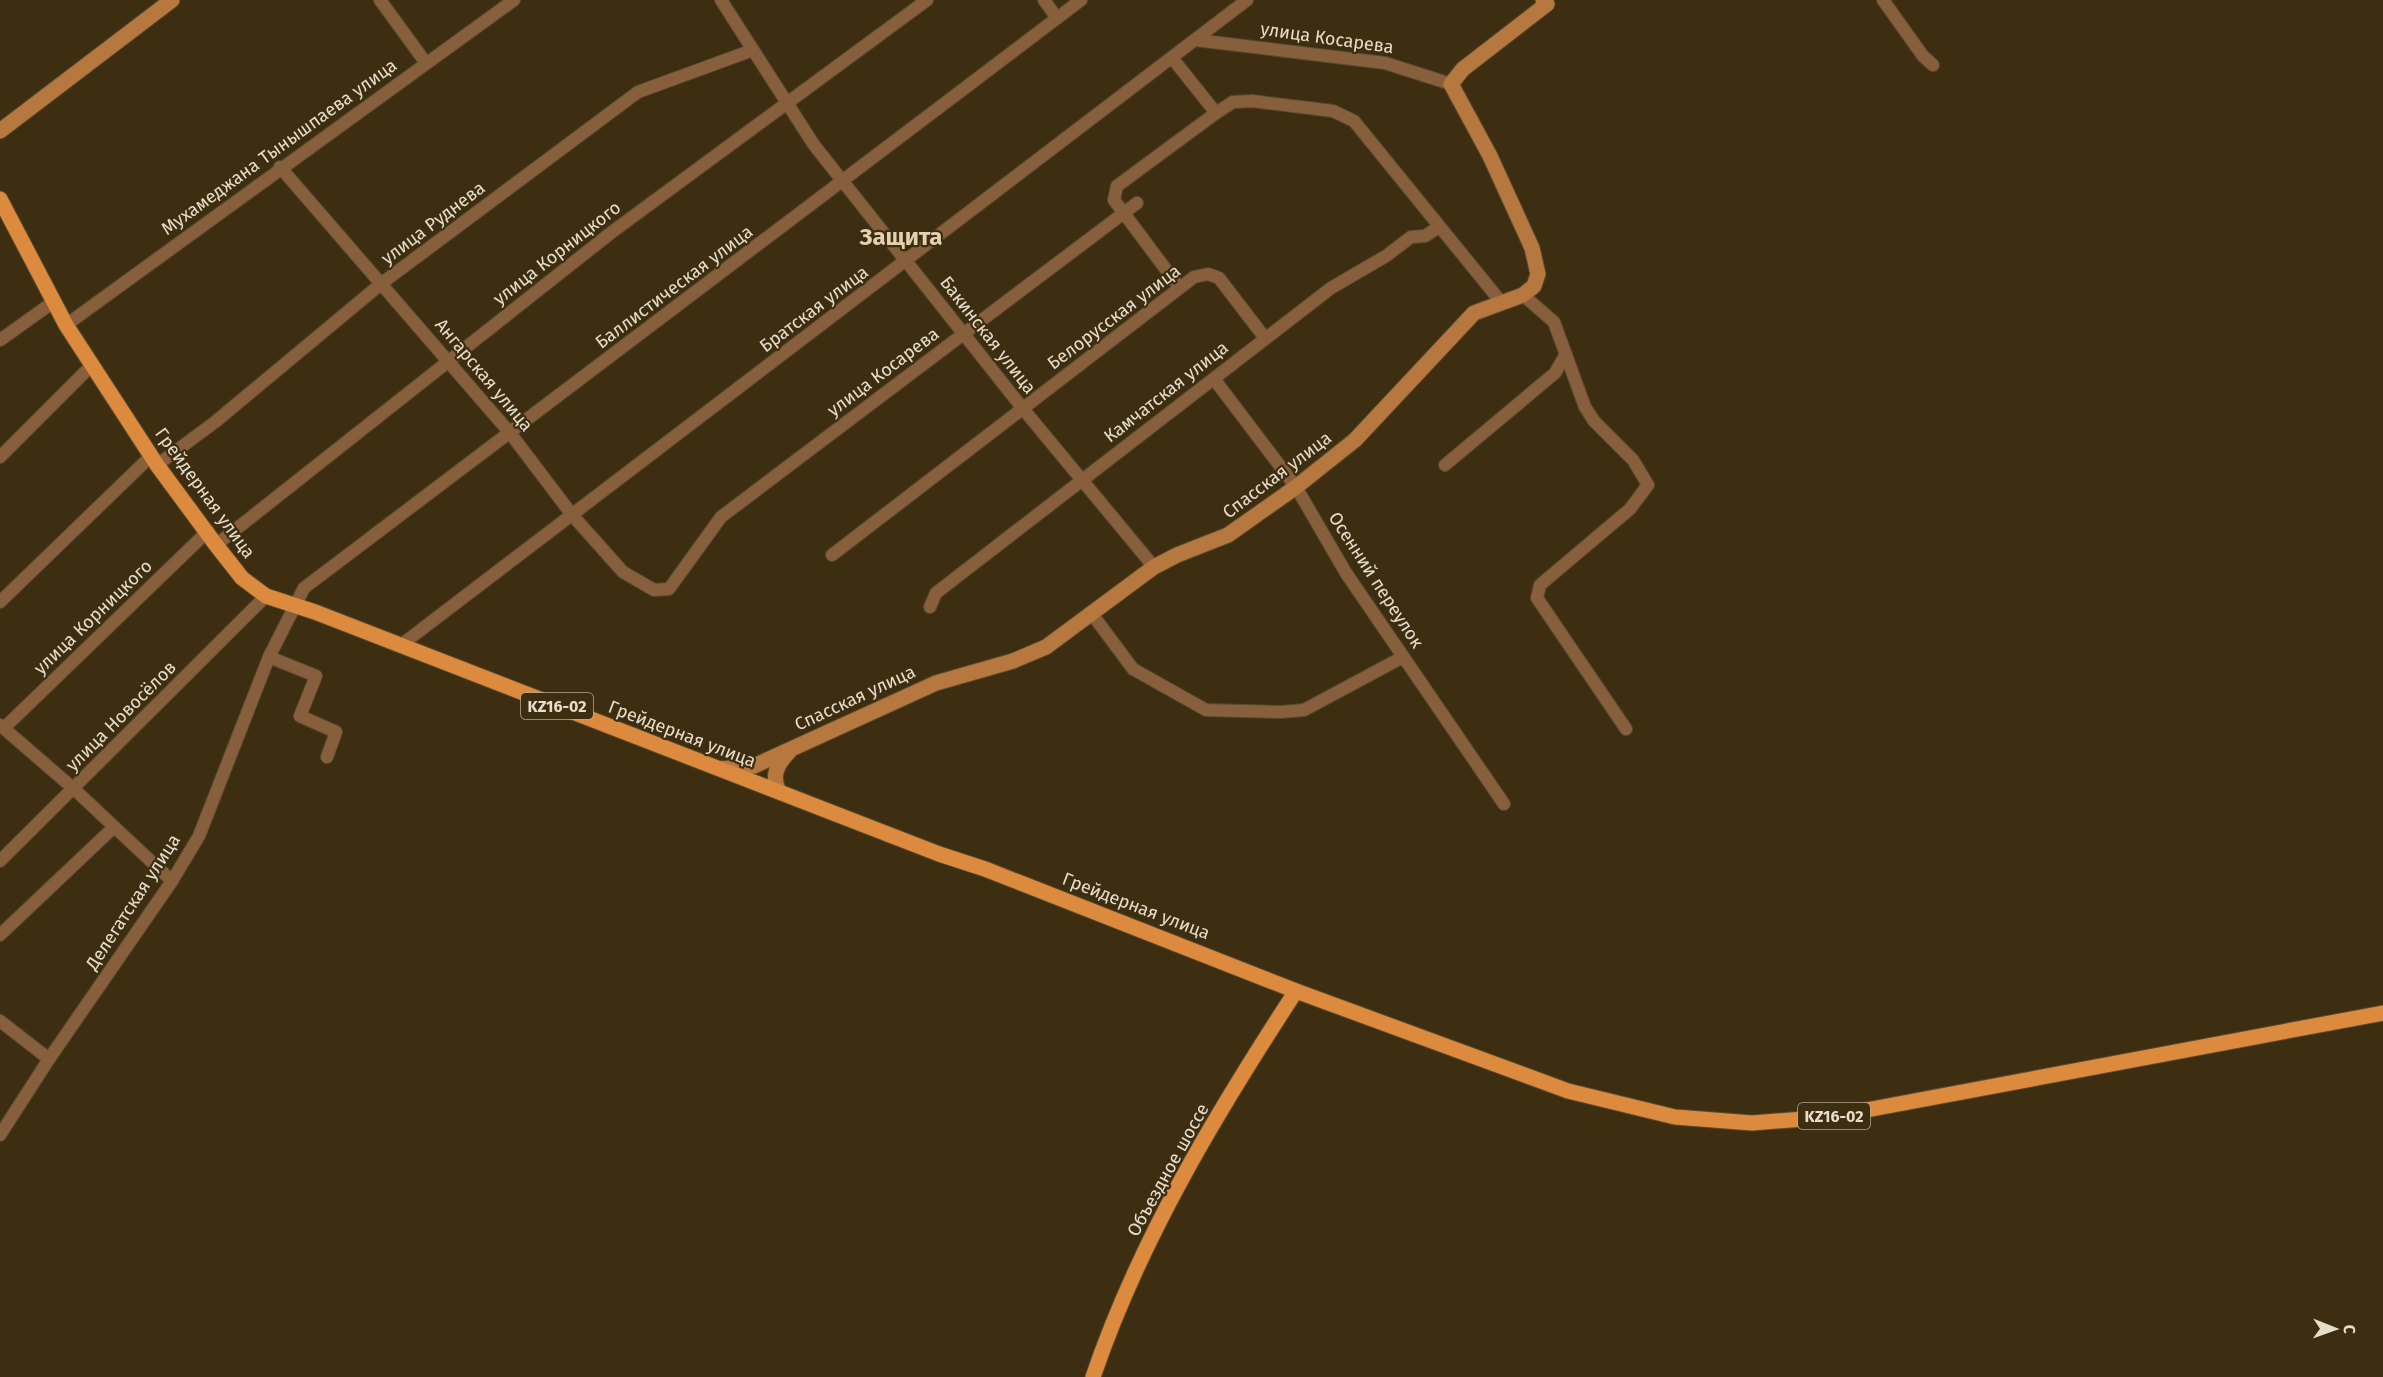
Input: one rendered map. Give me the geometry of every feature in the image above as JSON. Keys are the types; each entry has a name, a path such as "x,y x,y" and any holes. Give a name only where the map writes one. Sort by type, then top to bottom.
{"main road":[{"name":"Грейдерная улица","path":"0,199 52,303 154,460 242,578 266,596 293,607 315,612 1296,991"},
{"name":"KZ16-02","path":"1296,991 1526,1076 1607,1102 1675,1117 1752,1123 1829,1117 2383,1012"},
{"name":"Объездное шоссе","path":"1093,1377 1136,1271 1181,1180 1296,991"}],"street":[{"path":"0,131 172,0"},
{"path":"380,0 426,63"},
{"name":"Мухамеджана Тынышпаева улица","path":"66,325 280,167 514,0"},
{"name":"Бакинская улица","path":"721,0 814,145 1024,410 1154,567"},
{"name":"улица Корницкого","path":"216,545 447,360 612,232 927,0"},
{"path":"1044,0 1057,18"},
{"name":"Баллистическая улица","path":"293,607 304,588 1081,0"},
{"name":"Братская улица","path":"401,645 1173,59 1247,0"},
{"path":"1883,0 1923,56 1934,65"},
{"path":"1548,1 1463,69 1451,84 1490,156 1532,248 1538,274 1534,286 1524,296 1554,322 1585,406 1594,421 1633,460 1648,485 1630,509 1540,585 1537,598 1626,729"},
{"name":"улица Косарева","path":"1196,40 1385,63 1451,84"},
{"name":"улица Руднева","path":"0,602 154,460 215,422 382,283 638,92 753,50"},
{"path":"1173,59 1216,113"},
{"path":"1179,287 1114,200 1117,186 1233,102 1252,101 1333,111 1354,121 1501,302"},
{"name":"Ангарская улица","path":"280,167 510,433 573,516 623,572 654,590 669,589"},
{"name":"улица Косарева","path":"669,589 722,517 1137,203"},
{"name":"Камчатская улица","path":"930,607 936,593 1330,288 1386,256 1411,237 1425,236 1439,227"},
{"name":"Белорусская улица","path":"832,555 1024,410 1194,277 1208,274 1219,278 1265,338"},
{"name":"Спасская улица","path":"720,769 754,766 936,683 1013,661 1046,647 1154,567 1177,555 1228,535 1296,487 1355,440 1474,313 1524,296"},
{"path":"0,340 52,303"},
{"path":"1445,465 1555,372 1566,354"},
{"path":"0,457 92,365"},
{"name":"Осенний переулок","path":"1214,379 1296,487 1346,573 1504,804"},
{"name":"улица Корницкого","path":"2,726 207,531"},
{"name":"улица Новосёлов","path":"0,861 266,596"},
{"name":"Делегатская улица","path":"0,1135 49,1059 172,881 199,836 269,657 293,607"},
{"path":"1092,614 1133,669 1206,710 1281,712 1304,710 1403,657"},
{"path":"269,657 316,676 300,716 336,732 327,757"},
{"path":"2,726 74,789 172,881"},
{"name":"Спасская улица","path":"779,792 776,769 791,749"},
{"path":"0,935 113,828"},
{"path":"0,1021 49,1059"}],"district":[{"name":"Защита","path":"901,237"}]}
